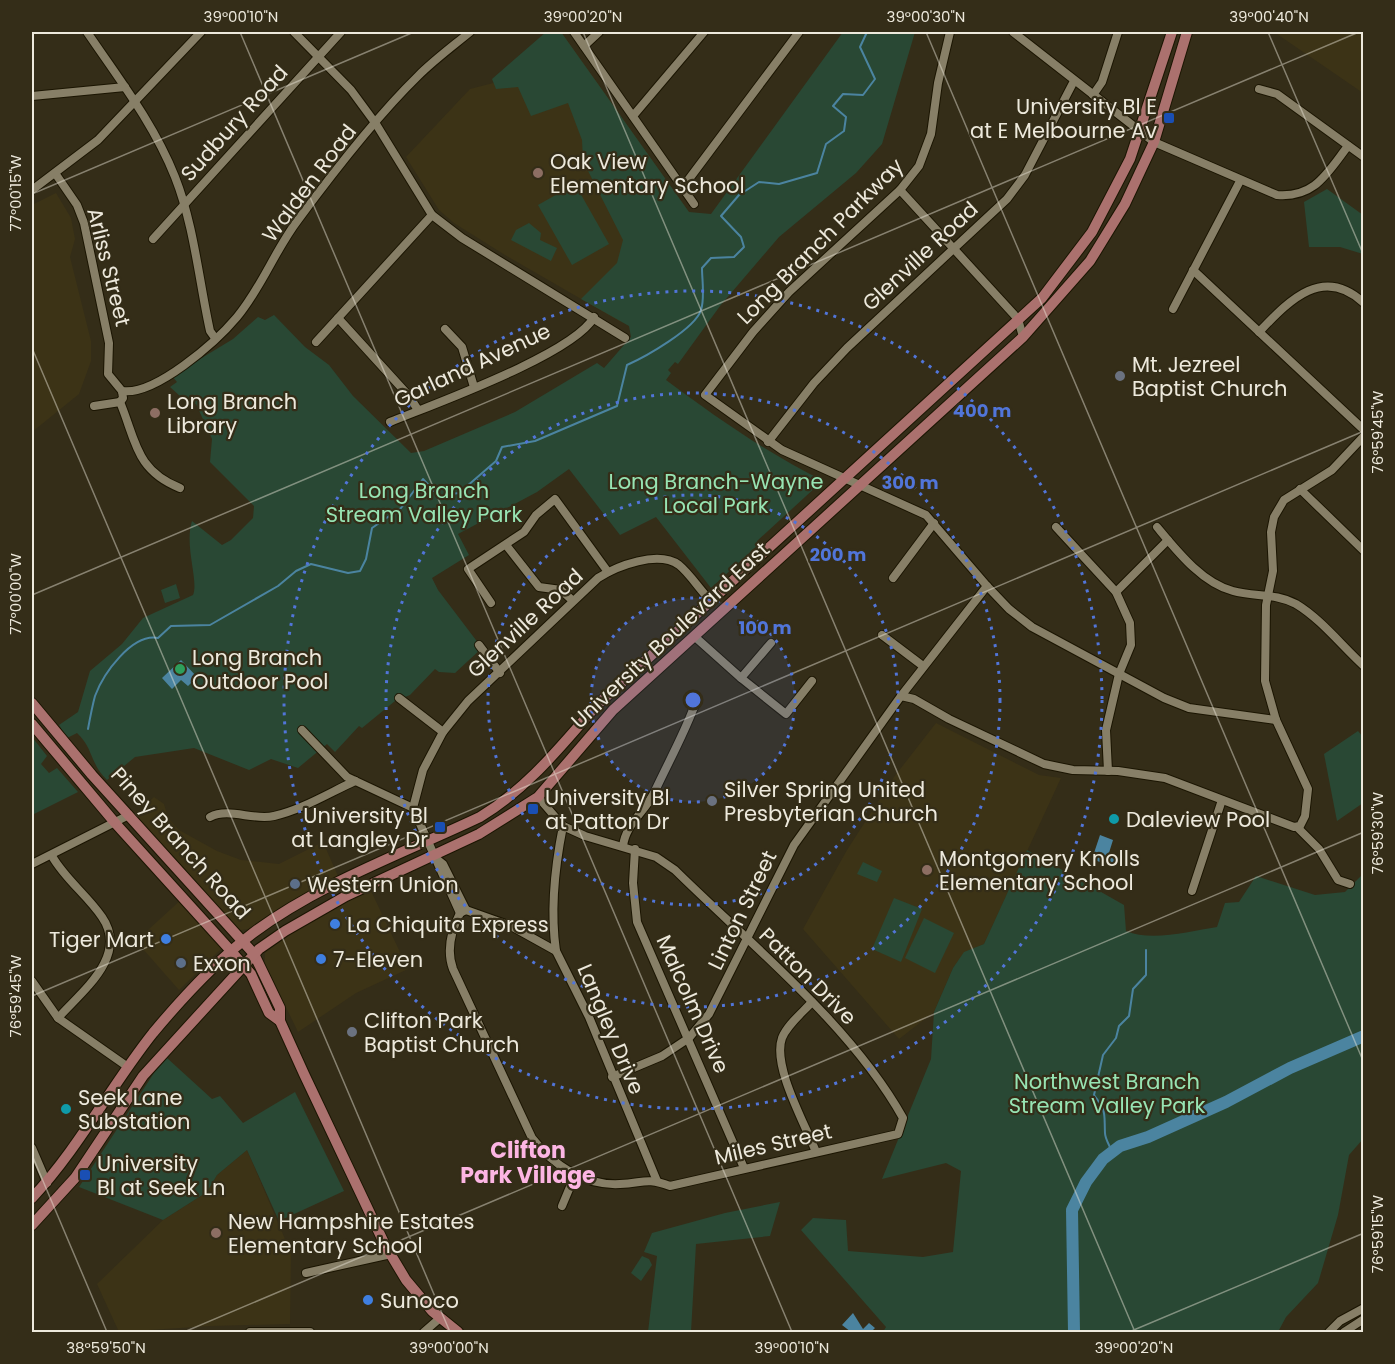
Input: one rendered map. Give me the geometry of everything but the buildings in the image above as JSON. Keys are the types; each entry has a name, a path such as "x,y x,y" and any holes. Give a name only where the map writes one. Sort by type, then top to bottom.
{"main road":[{"name":"University Boulevard East","path":"32,1198 72,1150 128,1067 183,999 231,951 302,902 480,817 504,803 527,784 597,705 1018,320 1063,273 1092,232 1130,159 1172,32"},
{"name":"University Boulevard East","path":"32,1225 75,1178 143,1076 254,954 285,931 346,896 437,858 500,823 538,797 613,710 1023,337 1054,305 1106,238 1154,142 1187,32"},
{"name":"Piney Branch Road","path":"33,707 254,954 280,1008 280,1021 391,1254 406,1280 440,1318 458,1332"},
{"name":"Piney Branch Road","path":"32,724 116,824 243,964 251,974 269,1013 280,1021"}],"street":[{"path":"87,32 135,101 163,149 184,205 210,331 215,338"},
{"path":"32,190 98,140 201,32"},
{"path":"294,32 351,90 376,124 432,215 462,238 625,338"},
{"name":"Sudbury Road","path":"153,239 342,32"},
{"name":"Walden Road","path":"122,391 132,392 150,386 193,358 237,317 298,220 376,124 419,75 470,32"},
{"path":"574,32 694,204"},
{"path":"584,46 599,32"},
{"path":"633,116 704,32"},
{"path":"683,187 799,32"},
{"name":"Long Branch Parkway","path":"768,442 705,395 753,332 789,292 900,190 919,166 927,149 950,32"},
{"path":"1013,32 1154,142 1277,195 1291,196 1303,193 1319,183 1348,146"},
{"path":"1094,95 1102,82 1118,32"},
{"name":"Glenville Road","path":"768,442 814,383 847,348 1007,199 1025,176 1074,81"},
{"path":"32,96 125,87"},
{"path":"1259,89 1277,94 1364,157"},
{"name":"Arliss Street","path":"55,173 77,205 84,223 109,344 108,374 122,391"},
{"path":"1173,309 1240,181"},
{"path":"900,190 1018,320 1023,337"},
{"path":"316,342 432,215"},
{"path":"1193,270 1364,430"},
{"path":"1259,332 1292,298 1305,290 1325,287 1345,290 1364,303"},
{"name":"Garland Avenue","path":"390,422 550,352 590,325 594,317"},
{"path":"338,318 409,396 418,410"},
{"path":"445,329 462,347 474,387"},
{"path":"122,391 120,402 137,452 159,477 180,488"},
{"path":"94,406 120,402"},
{"path":"1297,826 1305,816 1308,789 1276,720 1265,681 1265,615 1274,571 1271,532 1274,518 1284,500 1332,470 1364,436"},
{"path":"768,442 859,487 926,515 987,586 1009,609 1032,627 1164,698 1189,708 1276,720"},
{"path":"1300,489 1364,551"},
{"path":"491,603 468,569 524,532 536,515 555,499 608,572"},
{"path":"893,578 934,523"},
{"path":"1056,526 1116,592 1130,623 1131,645 1119,674 1106,730 1108,771"},
{"path":"1156,528 1202,574 1219,586 1235,592 1285,600 1303,609 1364,666"},
{"path":"1116,592 1168,540"},
{"path":"506,545 539,587 561,590 572,600"},
{"name":"Glenville Road","path":"413,808 423,770 443,732 468,701 500,673 572,600 608,572 639,561 652,560 678,564 710,600"},
{"name":"Linton Street","path":"612,1077 662,1056 689,1038 709,1014 722,993 745,939 794,845 923,666 987,586"},
{"path":"882,635 923,666"},
{"path":"694,636 786,714 812,681"},
{"path":"741,678 771,642"},
{"path":"478,645 500,673"},
{"path":"901,696 914,699 1009,749 1044,764 1073,770 1108,771 1164,778 1297,826 1319,849 1338,880 1350,884"},
{"path":"399,698 443,732"},
{"path":"623,846 624,834 654,792 678,747 694,707"},
{"path":"303,730 347,777 413,808 437,858 438,867 463,912"},
{"path":"1072,780 1073,770"},
{"path":"210,817 219,812 253,818 273,816 355,781"},
{"name":"Patton Drive","path":"538,797 563,826 585,836 656,857 675,870 812,1002 860,1055 903,1118 898,1134"},
{"path":"1192,891 1222,800"},
{"path":"32,864 116,824 129,815"},
{"path":"556,951 554,933 557,856 563,826"},
{"name":"Malcolm Drive","path":"635,849 633,883 637,921 744,1168"},
{"path":"52,856 61,873 102,917 111,940 108,958 102,969 58,1018"},
{"name":"Langley Drive","path":"463,912 511,926 556,951 589,1017 657,1181"},
{"name":"Miles Street","path":"463,912 450,941 448,957 453,969 532,1138 545,1155 575,1175 612,1185 648,1179 670,1186 898,1134"},
{"path":"32,981 58,1018 128,1067"},
{"path":"812,1002 785,1033 780,1052 784,1076 816,1152"},
{"path":"32,1148 47,1182"},
{"path":"562,1206 575,1175"},
{"path":"306,1273 391,1254"},
{"path":"1329,1332 1340,1321 1364,1308"},
{"path":"424,1332 440,1318"},
{"path":"1344,1332 1364,1319"},
{"path":"250,1332 310,1332"}],"shaded area":[{"name":"Oak View Elementary School","path":"561,32 689,212 621,322 454,223 439,210 406,157 470,89 505,80"},
{"path":"1274,32 1363,32 1363,93 1334,73"},
{"path":"56,193 71,218 75,239 70,257 91,341 91,361 79,394 32,432 32,205"},
{"name":"Montgomery Knolls Elementary School","path":"936,723 1039,775 1061,778 984,944 964,953 953,968 934,1012 899,1039 803,929 847,850 894,777"},
{"path":"154,797 164,804 168,818 179,830 217,851 241,860 279,864 323,842 338,876 281,907 250,929 241,930 234,927 134,816"},
{"path":"371,891 408,969 356,993 298,1032 265,964 265,953 297,929 346,901"},
{"path":"183,898 222,948 179,990 136,941"},
{"name":"New Hampshire Estates Elementary School","path":"247,1150 291,1253 290,1324 119,1332 97,1284 163,1220 207,1192 217,1175"}],"green space":[{"path":"546,32 561,32 689,212 711,214 843,32 915,32 882,144 856,173 779,237 720,306 678,364 675,362 668,370 671,373 666,380 743,434 782,459 824,481 825,484 817,486 757,541 759,544 711,588 656,517 620,535 569,469 537,492 458,534 469,555 432,578 438,590 482,648 455,673 439,672 435,669 410,695 395,701 362,728 359,726 335,752 327,744 298,768 271,759 249,770 194,748 135,757 107,780 77,733 67,738 59,725 78,712 90,671 122,644 143,618 193,595 194,581 190,552 192,521 222,545 231,540 253,518 254,506 210,462 212,439 196,404 191,406 170,387 177,382 172,376 233,339 258,317 265,320 274,315 305,347 329,365 353,396 411,453 424,451 515,412 597,363 604,368 631,337 629,326 581,299 617,263 623,240 583,161 582,140 568,103 531,116 518,87 496,89 492,79"},
{"path":"575,184 609,244 572,265 538,205"},
{"path":"1327,189 1363,215 1363,254 1340,247 1309,247 1304,202"},
{"path":"529,223 541,233 540,240 557,248 551,261 511,240 516,230"},
{"path":"176,584 180,598 165,603 161,590"},
{"path":"1358,731 1363,737 1363,803 1337,821 1324,754"},
{"path":"32,737 47,756 41,764 49,773 57,768 78,792 32,815"},
{"name":"Northwest Branch Stream Valley Park","path":"1027,850 1124,905 1126,931 1147,936 1171,935 1217,927 1225,903 1239,902 1256,876 1315,895 1345,892 1363,874 1363,1139 1349,1155 1338,1215 1318,1283 1286,1317 1278,1332 883,1332 886,1327 801,1230 813,1218 846,1220 848,1251 923,1257 953,1252 961,1171 946,1163 882,1179 931,1059 934,1012 953,968 964,952 984,944"},
{"path":"863,862 882,871 877,882 857,874"},
{"path":"894,898 922,909 901,962 872,949"},
{"path":"924,918 954,933 935,973 905,958"},
{"path":"167,1058 212,1099 220,1096 243,1123 295,1092 344,1191 279,1221 247,1150 217,1175 207,1192 163,1220 79,1187 154,1073"},
{"path":"780,1202 770,1236 696,1244 691,1332 648,1332 657,1256 644,1252 652,1233 725,1213"},
{"path":"642,1256 649,1259 652,1265 641,1281 631,1273"}],"water":[{"name":"Long Branch Outdoor Pool","path":"181,660 197,677 188,686 181,680 172,689 162,678"},
{"path":"1100,835 1113,840 1108,856 1116,860 1113,867 1092,859"},
{"path":"853,1313 863,1329 869,1323 875,1328 871,1332 851,1332 842,1325"}],"waterway":[{"path":"88,729 99,687 120,657 138,642 148,638 158,638 171,626 210,625 311,564 348,573 360,571 366,559 372,528 401,508 423,479 434,491 445,488 451,494 459,493 496,461 502,447 535,441 617,406 627,365 680,334 697,317 703,300 702,268 711,258 734,257 744,247 741,237 721,216 739,195 759,182 779,184 817,173 826,144 844,131 846,117 833,106 843,94 863,95 875,79 860,47 867,32"},
{"path":"1112,1152 1105,1135 1103,1109 1094,1095 1103,1055 1116,1038 1119,1026 1129,1016 1133,989 1146,975 1146,950"},
{"path":"1074,1332 1072,1210 1086,1182 1103,1159 1120,1146 1148,1137 1226,1102 1290,1068 1364,1036"}],"place":[{"name":"University Bl E at E Melbourne Av","path":"1169,118"},
{"name":"Oak View Elementary School","path":"538,173"},
{"name":"Mt. Jezreel Baptist Church","path":"1120,376"},
{"name":"Long Branch Library","path":"155,413"},
{"name":"Long Branch Outdoor Pool","path":"180,669"},
{"name":"Silver Spring United Presbyterian Church","path":"712,801"},
{"name":"University Bl at Patton Dr","path":"533,809"},
{"name":"Daleview Pool","path":"1114,819"},
{"name":"University Bl at Langley Dr","path":"440,827"},
{"name":"Montgomery Knolls Elementary School","path":"927,870"},
{"name":"Western Union","path":"295,884"},
{"name":"La Chiquita Express","path":"335,924"},
{"name":"Tiger Mart","path":"166,939"},
{"name":"7-Eleven","path":"321,959"},
{"name":"Exxon","path":"181,963"},
{"name":"Clifton Park Baptist Church","path":"352,1032"},
{"name":"Seek Lane Substation","path":"66,1109"},
{"name":"University Bl at Seek Ln","path":"85,1175"},
{"name":"New Hampshire Estates Elementary School","path":"216,1233"},
{"name":"Sunoco","path":"368,1300"}],"district":[{"name":"Clifton Park Village","path":"528,1162"}],"park label":[{"name":"Long Branch-Wayne Local Park","path":"716,493"},
{"name":"Long Branch Stream Valley Park","path":"424,502"}]}
